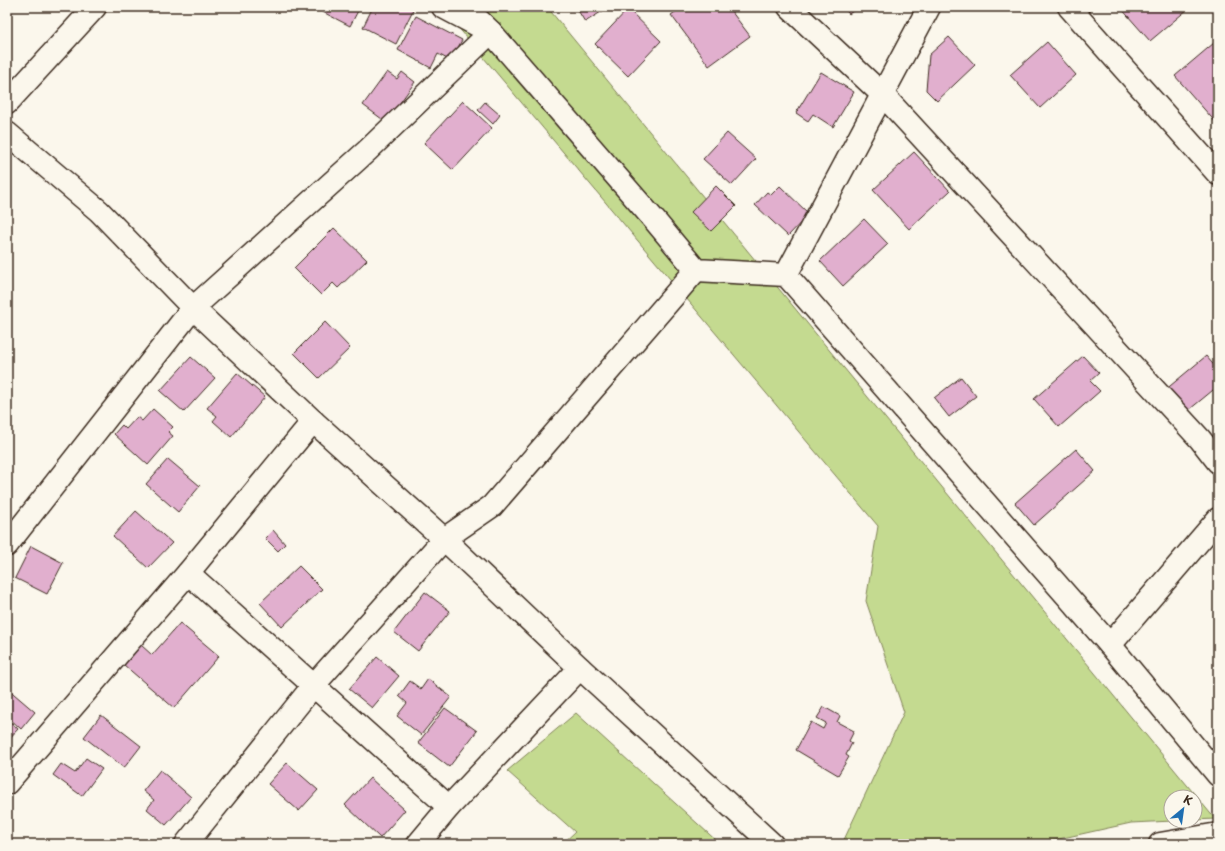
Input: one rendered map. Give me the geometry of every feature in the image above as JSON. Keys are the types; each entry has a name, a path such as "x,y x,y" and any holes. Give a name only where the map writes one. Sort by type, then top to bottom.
{"street":[{"path":"7,103 95,7"},
{"path":"442,7 491,32"},
{"path":"466,7 491,32 696,270 786,275 1110,645 1218,775"},
{"path":"789,7 883,95 1200,439 1218,462"},
{"path":"786,275 883,95 928,7"},
{"path":"1069,7 1218,174"},
{"path":"7,545 193,308 368,150 491,32"},
{"path":"7,133 99,211 193,308 313,421 444,539 580,668 772,844"},
{"path":"186,844 314,686 444,539 492,506 696,270"},
{"path":"7,783 188,573 313,421"},
{"path":"1110,645 1218,519"},
{"path":"188,573 449,807"},
{"path":"418,844 449,807 580,668"},
{"path":"1160,844 1218,834"}],"green space":[{"path":"441,7 547,7 1190,789 1163,789 1163,821 1131,823 1036,844 842,844 904,712 866,601 878,526"},
{"path":"576,713 720,844 562,844 575,832 507,771"},
{"path":"1203,804 1215,819 1203,820"}],"building":[{"path":"318,7 360,7 350,26 317,9"},
{"path":"373,7 408,7 413,10 396,44 363,27"},
{"path":"576,7 609,7 585,22"},
{"path":"682,7 728,7 750,36 709,66 671,15"},
{"path":"843,7 858,7 849,14"},
{"path":"1120,7 1186,7 1188,9 1150,41"},
{"path":"628,9 661,41 628,76 595,44"},
{"path":"416,16 462,40 451,61 438,54 431,68 398,50"},
{"path":"949,37 975,65 937,101 926,90 929,55"},
{"path":"1047,42 1076,75 1040,108 1010,75"},
{"path":"1214,43 1218,48 1218,125 1175,76"},
{"path":"387,72 397,79 402,72 415,82 386,122 363,105"},
{"path":"821,72 854,92 833,127 813,114 808,121 796,113"},
{"path":"463,101 492,128 453,170 424,143"},
{"path":"485,102 500,115 493,124 478,110"},
{"path":"727,133 756,159 732,185 703,159"},
{"path":"914,152 950,191 909,229 873,190"},
{"path":"716,186 736,206 711,231 691,212"},
{"path":"780,186 809,214 788,236 755,205 767,192 771,195"},
{"path":"864,219 888,244 843,286 820,261"},
{"path":"334,228 367,260 338,288 333,283 321,295 294,268"},
{"path":"325,322 350,348 319,378 294,353"},
{"path":"1083,356 1099,373 1090,381 1100,391 1059,427 1034,399"},
{"path":"1206,356 1218,370 1218,386 1184,414 1164,391"},
{"path":"191,357 215,378 184,412 160,391"},
{"path":"237,373 265,397 231,437 213,421 217,416 207,408"},
{"path":"961,377 976,396 949,417 934,398"},
{"path":"153,409 173,427 168,432 173,436 148,465 114,434 122,425 126,429 137,417 142,421"},
{"path":"1076,449 1095,471 1034,525 1015,503"},
{"path":"168,459 200,486 178,512 146,484"},
{"path":"136,511 172,543 148,568 113,536"},
{"path":"273,530 285,544 278,551 265,538"},
{"path":"31,546 63,563 47,594 15,578"},
{"path":"299,566 322,589 282,627 260,603"},
{"path":"425,592 450,611 418,651 394,632"},
{"path":"180,623 219,656 174,708 124,665 141,645 152,655"},
{"path":"377,657 399,676 372,708 349,689"},
{"path":"428,679 451,697 421,735 397,716 407,703 399,696 410,681 421,689"},
{"path":"7,688 35,712 21,729 7,716"},
{"path":"824,707 840,716 837,722 854,731 849,741 852,743 846,755 849,757 838,775 796,750 811,722 823,729 826,723 817,718"},
{"path":"445,708 477,731 449,767 418,743"},
{"path":"101,715 141,746 124,768 84,737"},
{"path":"7,719 18,729 7,741"},
{"path":"86,758 102,769 82,796 53,775 61,764 75,773"},
{"path":"287,763 318,790 299,811 268,784"},
{"path":"160,770 191,797 166,825 147,809 154,800 143,791"},
{"path":"370,778 405,810 380,838 345,805"}]}
